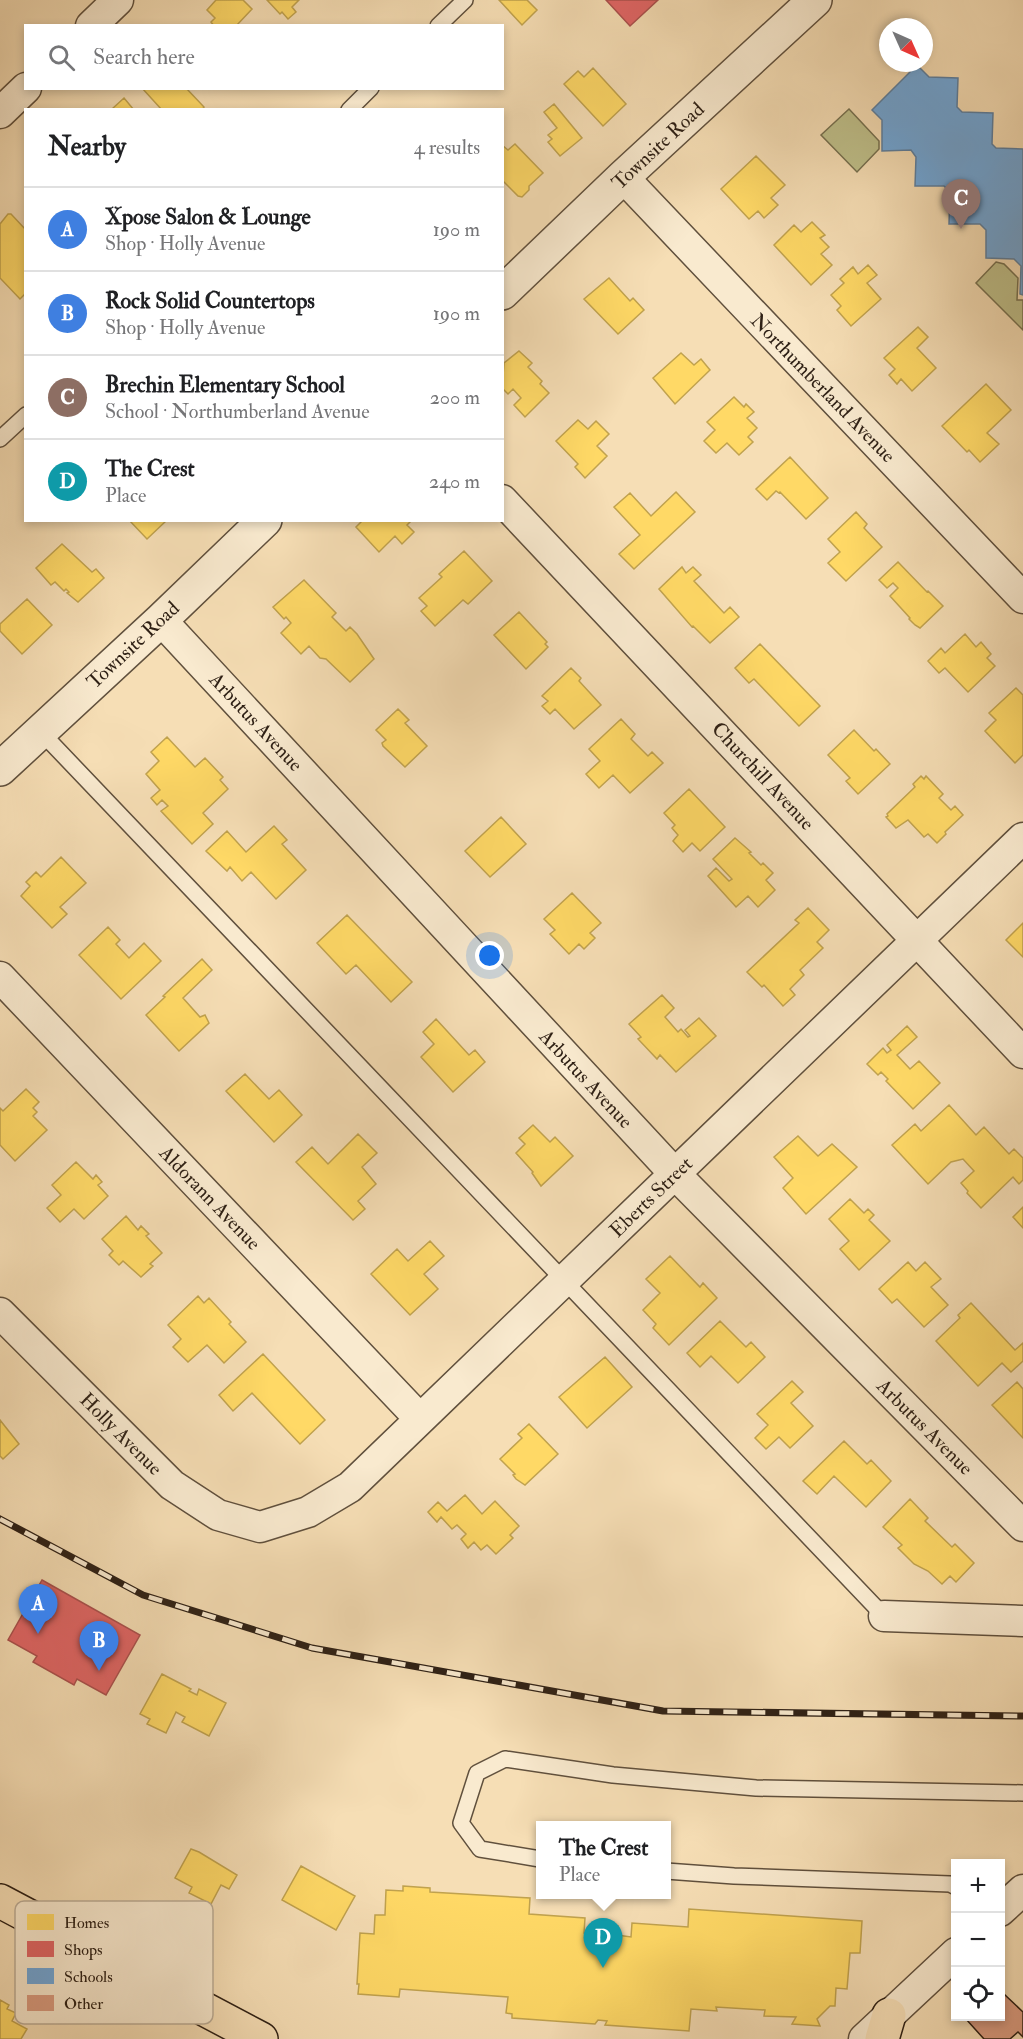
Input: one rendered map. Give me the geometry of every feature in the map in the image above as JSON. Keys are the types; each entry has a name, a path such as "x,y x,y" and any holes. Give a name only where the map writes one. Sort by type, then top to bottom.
{"main road":[{"path":"0,1901 15,1909"},
{"path":"213,2014 261,2039"}],"street":[{"path":"93,24 118,0"},
{"name":"Townsite Road","path":"504,291 623,177 815,0"},
{"path":"0,113 24,90"},
{"name":"Northumberland Avenue","path":"623,177 1023,598"},
{"name":"Churchill Avenue","path":"504,502 1023,1053"},
{"name":"Townsite Road","path":"0,769 263,522"},
{"name":"Arbutus Avenue","path":"161,620 675,1174 1023,1526"},
{"name":"Eberts Street","path":"260,1527 308,1512 351,1487 1023,838"},
{"name":"Aldorann Avenue","path":"0,977 420,1419"},
{"name":"Holly Avenue","path":"0,1313 172,1485 218,1515 260,1527"},
{"path":"884,1616 1023,1621"},
{"path":"1005,1906 1023,1890"},
{"path":"864,2039 885,2027 951,1958"}],"lane":[{"path":"440,24 465,0"},
{"path":"351,108 370,90"},
{"path":"0,439 24,417"},
{"path":"40,731 884,1616"},
{"path":"536,1857 480,1849 460,1823 477,1773 505,1759 613,1776 756,1788 1023,1792"},
{"path":"671,1871 951,1884"}],"green space":[{"path":"849,109 879,141 879,149 857,172 821,135"},
{"path":"996,262 1004,264 1018,278 1017,300 1023,300 1023,330 976,283"}],"building: Homes":[{"path":"216,0 243,0 252,9 238,24 212,24 211,22 215,18 207,10"},
{"path":"267,0 299,0 292,7 296,12 288,19"},
{"path":"499,0 527,0 537,10 522,25"},
{"path":"593,68 626,104 603,126 564,84 578,71 584,77"},
{"path":"144,90 188,90 204,107 203,108 160,108"},
{"path":"124,98 132,108 113,108"},
{"path":"554,104 582,138 560,156 548,142 552,139 548,135 557,128 544,112"},
{"path":"515,144 543,173 529,186 529,190 522,197 504,182 504,147 508,150"},
{"path":"756,156 785,185 771,198 778,205 764,218 758,211 749,219 721,189"},
{"path":"8,214 11,214 24,228 24,295 20,299 0,278 0,224"},
{"path":"812,222 825,235 820,238 829,247 821,254 832,265 811,285 774,245 794,225 801,232"},
{"path":"868,265 877,275 867,283 881,299 851,326 837,310 841,306 831,295 844,283 840,279 853,267 858,274"},
{"path":"609,278 630,301 633,298 644,310 618,334 584,299"},
{"path":"918,327 928,337 917,348 936,368 912,391 901,379 897,384 889,375 895,369 884,358"},
{"path":"519,351 532,363 528,367 542,381 540,384 549,393 525,417 514,405 521,398 513,389 508,394 504,390 504,363"},
{"path":"681,353 694,365 701,359 710,370 675,404 653,378"},
{"path":"986,384 1011,410 987,433 999,444 980,462 942,426"},
{"path":"734,397 744,407 746,404 754,412 747,418 757,428 748,437 753,442 739,455 727,443 716,453 704,441 715,430 707,422"},
{"path":"578,420 588,429 596,421 609,434 597,446 607,456 585,478 575,467 578,464 556,441"},
{"path":"790,457 828,498 806,519 780,492 776,491 767,500 756,489"},
{"path":"676,492 695,512 634,569 619,554 640,535 614,507 630,493 651,516"},
{"path":"856,512 867,524 864,528 882,547 846,581 828,563 840,552 828,539"},
{"path":"131,522 165,522 147,539"},
{"path":"361,522 410,522 407,525 414,532 402,544 395,536 379,552 356,527"},
{"path":"62,544 92,572 96,569 104,578 78,602 67,593 69,592 66,589 64,591 55,582 51,585 36,568"},
{"path":"464,551 492,581 468,604 463,600 435,626 421,611 427,606 419,598 442,577 439,574"},
{"path":"898,562 943,606 920,628 909,619 890,596 898,588 893,583 887,588 879,580"},
{"path":"682,567 686,573 693,567 701,575 694,581 724,613 730,607 739,617 710,643 692,627 659,589"},
{"path":"304,580 336,613 332,617 346,631 350,627 357,634 374,659 350,682 309,646 301,654 281,633 291,623 273,607"},
{"path":"27,599 52,625 22,654 0,631 0,624"},
{"path":"519,612 547,642 545,644 548,647 526,669 494,635"},
{"path":"965,634 976,647 981,642 991,654 987,658 995,666 968,692 945,668 939,673 928,661 941,648 945,653"},
{"path":"760,644 820,706 799,726 754,679 749,683 735,668"},
{"path":"571,668 581,678 579,681 601,705 574,729 555,709 550,714 542,706 548,701 542,696"},
{"path":"1016,688 1023,695 1023,755 1015,763 985,731 996,720 989,713"},
{"path":"398,709 409,720 405,723 427,746 405,767 383,746 382,743 386,740 376,730"},
{"path":"621,719 635,734 631,739 648,756 652,752 663,763 630,793 613,775 599,788 586,774 600,761 589,749"},
{"path":"854,730 890,764 858,794 846,781 850,778 828,755"},
{"path":"167,737 195,767 205,758 223,777 220,780 228,789 203,813 213,824 192,844 161,811 168,806 162,800 157,805 151,798 160,790 146,774 159,761 151,752"},
{"path":"921,776 924,779 926,776 943,794 939,798 951,810 955,806 963,815 937,843 928,834 924,837 908,820 896,828 886,817 915,787 913,784"},
{"path":"689,789 725,827 700,851 692,843 683,852 673,841 678,835 672,828 675,825 664,813"},
{"path":"501,817 526,844 490,877 465,851"},
{"path":"274,826 287,840 282,844 306,870 276,899 251,872 242,881 230,867 227,871 206,851 227,831 246,852"},
{"path":"735,838 751,852 749,853 761,865 763,863 773,873 766,880 775,890 758,907 748,896 736,907 708,876 716,868 729,881 732,879 713,859"},
{"path":"61,857 86,883 60,907 67,914 52,928 21,896 30,886 26,882 36,872 41,877"},
{"path":"572,893 601,923 590,933 595,938 584,949 579,944 569,954 550,934 555,930 544,919"},
{"path":"808,908 829,930 817,942 823,948 800,970 804,975 790,989 795,995 783,1006 764,985 762,987 747,972 799,923 795,920"},
{"path":"347,915 412,982 391,1002 356,965 346,974 317,943"},
{"path":"1023,923 1023,957 1006,940"},
{"path":"108,927 120,940 116,944 129,958 144,943 161,961 121,999 79,955"},
{"path":"202,959 212,970 183,998 200,1017 205,1015 209,1023 179,1051 146,1015"},
{"path":"662,995 674,1008 665,1017 678,1032 681,1029 688,1037 690,1036 685,1030 699,1018 716,1036 676,1072 660,1055 657,1059 638,1039 641,1037 629,1024"},
{"path":"436,1019 469,1055 475,1050 485,1062 453,1092 421,1057 434,1044 423,1032"},
{"path":"907,1026 917,1037 897,1055 910,1069 919,1061 940,1083 913,1109 886,1081 888,1079 881,1072 878,1075 867,1064 883,1048 887,1053 891,1050 887,1045"},
{"path":"245,1074 269,1099 279,1090 302,1115 274,1142 226,1091"},
{"path":"26,1089 39,1102 33,1108 37,1112 33,1116 47,1130 15,1161 0,1145 0,1108 3,1111"},
{"path":"949,1105 976,1135 984,1127 1009,1154 1014,1149 1023,1158 1023,1180 1019,1184 1013,1177 981,1208 961,1183 974,1171 963,1159 951,1162 928,1184 892,1145 915,1124 921,1131"},
{"path":"533,1125 550,1142 555,1137 573,1156 541,1186 533,1172 516,1153 525,1144 519,1138"},
{"path":"358,1134 377,1153 362,1167 376,1184 358,1201 365,1209 353,1220 296,1162 312,1147 328,1164"},
{"path":"798,1136 818,1156 832,1144 857,1167 806,1214 783,1188 793,1178 774,1157"},
{"path":"76,1162 93,1179 96,1175 102,1182 98,1185 108,1196 84,1219 74,1209 60,1222 47,1208 61,1195 52,1185"},
{"path":"850,1199 864,1213 868,1209 874,1215 869,1220 890,1241 859,1270 840,1249 849,1241 829,1219"},
{"path":"1023,1207 1023,1228 1013,1217"},
{"path":"126,1216 138,1230 141,1226 149,1234 146,1236 162,1253 141,1277 123,1261 119,1265 109,1255 113,1251 102,1239"},
{"path":"430,1241 444,1256 424,1274 438,1289 410,1315 371,1274 397,1249 408,1261"},
{"path":"670,1256 700,1287 703,1283 717,1298 669,1345 653,1328 656,1324 643,1310 660,1293 646,1279"},
{"path":"908,1262 916,1271 925,1262 941,1279 931,1287 948,1305 924,1327 897,1299 892,1303 879,1289"},
{"path":"198,1296 204,1303 209,1298 246,1342 224,1363 207,1345 188,1362 173,1347 181,1339 168,1325"},
{"path":"971,1303 1015,1350 1023,1343 1023,1361 1011,1372 1002,1363 978,1386 936,1341 960,1318 958,1315"},
{"path":"720,1321 746,1347 751,1342 765,1357 738,1383 711,1356 700,1367 687,1353"},
{"path":"263,1354 325,1420 300,1444 252,1393 233,1411 219,1395"},
{"path":"605,1357 632,1387 587,1428 559,1397"},
{"path":"792,1381 803,1392 791,1403 813,1426 790,1448 779,1437 766,1449 755,1438 768,1425 757,1414"},
{"path":"1017,1382 1023,1389 1023,1438 992,1405"},
{"path":"0,1420 19,1444 3,1459 0,1456"},
{"path":"529,1424 558,1454 525,1485 516,1479 513,1475 515,1474 500,1459 522,1438 518,1434"},
{"path":"844,1441 867,1464 871,1460 891,1481 866,1507 834,1476 817,1494 803,1481"},
{"path":"465,1495 482,1514 495,1501 519,1526 510,1535 513,1538 496,1554 487,1545 481,1550 474,1542 468,1548 461,1539 466,1534 457,1525 452,1529 441,1517 437,1522 428,1512 438,1502 447,1511"},
{"path":"910,1499 928,1518 925,1521 952,1547 955,1544 974,1563 956,1582 950,1576 942,1584 928,1571 914,1564 898,1548 902,1545 883,1527"},
{"path":"162,1674 191,1689 189,1691 197,1695 199,1689 226,1703 209,1736 182,1722 185,1717 176,1712 166,1733 147,1724 150,1719 140,1714"},
{"path":"191,1849 237,1875 229,1889 221,1885 213,1901 205,1901 189,1893 192,1887 175,1878"},
{"path":"301,1866 355,1896 336,1930 282,1900"},
{"path":"403,1886 430,1888 430,1892 530,1898 529,1914 585,1918 584,1933 594,1934 595,1925 618,1926 617,1935 631,1937 632,1923 688,1927 689,1909 862,1921 860,1953 850,1953 847,1989 836,1988 835,2006 830,2006 817,2019 820,2026 792,2024 796,2017 764,2016 765,2010 716,2007 717,2011 691,2009 689,2031 605,2025 607,2021 598,2020 595,2024 512,2018 512,2014 506,2013 508,1997 400,1989 399,1997 358,1994 360,1933 374,1934 375,1915 385,1915 386,1890 403,1891"},
{"path":"0,2000 9,2005 7,2009 15,2013 12,2021 27,2029 21,2039 0,2039"}],"building: Shops":[{"path":"606,0 658,0 630,26"},
{"path":"42,1580 140,1635 106,1695 77,1679 74,1685 33,1662 37,1656 8,1640"}],"building: Schools":[{"path":"910,72 924,72 929,77 958,78 957,107 962,112 993,113 992,144 996,148 1023,149 1023,295 1020,294 1021,266 1014,259 986,258 986,230 980,224 949,224 950,192 944,186 915,186 916,157 911,150 882,151 882,120 872,110"}],"building: Other":[{"path":"1005,1995 1023,2012 1023,2037 1018,2032 1010,2039 984,2039 968,2021 1005,2021"}],"railway":[{"path":"0,1519 143,1595 312,1648 663,1711 1023,1716"}],"place":[{"name":"Brechin Elementary School","path":"961,229"},
{"name":"Xpose Salon & Lounge","path":"38,1634"},
{"name":"Rock Solid Countertops","path":"99,1671"},
{"name":"The Crest","path":"603,1968"}]}
